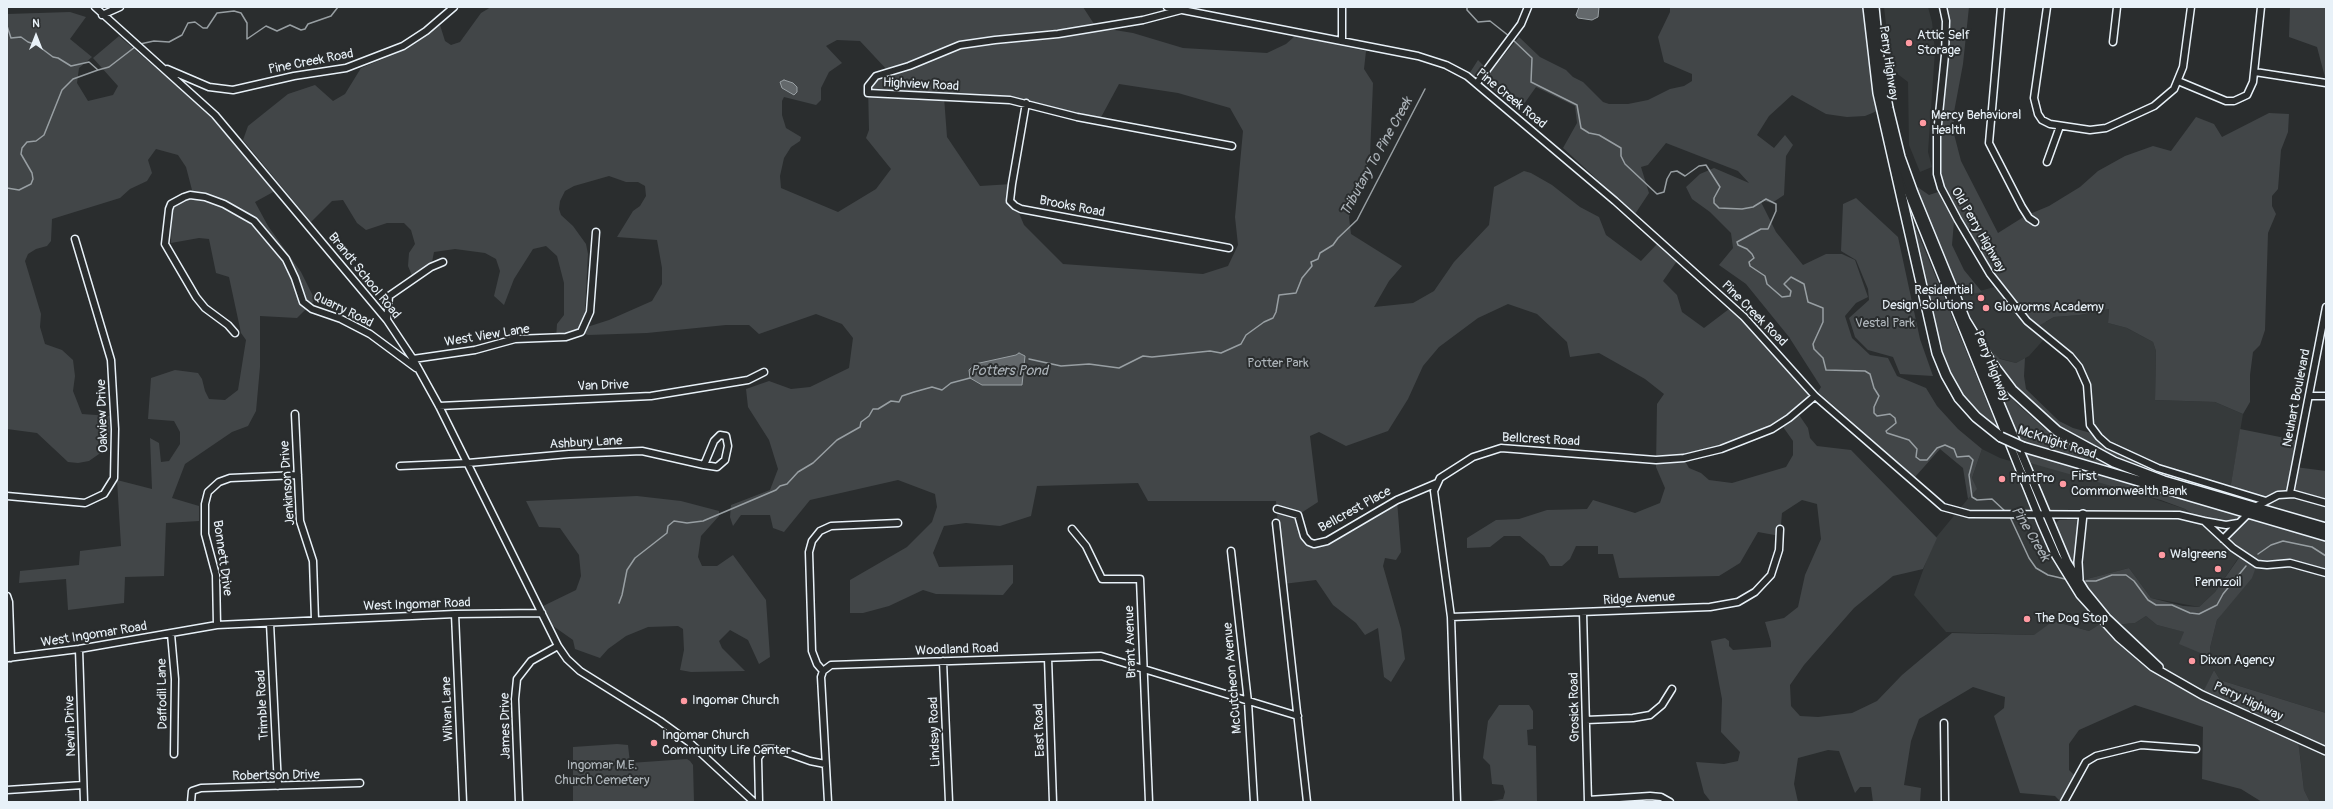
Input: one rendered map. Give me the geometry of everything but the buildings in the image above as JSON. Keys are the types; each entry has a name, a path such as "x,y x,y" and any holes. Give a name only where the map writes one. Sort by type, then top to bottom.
{"highway":[{"name":"Perry Highway","path":"1868,7 1875,76 1889,142"},
{"name":"Perry Highway","path":"1874,7 1884,92 1900,157 1918,208 1965,320"},
{"name":"McKnight Road","path":"1889,142 1932,336 1942,368 1954,390 1970,411 2001,437 2023,447 2326,536"},
{"name":"McKnight Road","path":"1965,320 1990,361 2012,390 2038,415 2067,437 2100,456 2139,473 2326,528"}],"main road":[{"name":"Perry Highway","path":"1889,142 1916,217 2062,565 2088,604 2126,645 2153,667 2202,694 2326,752"},
{"name":"Perry Highway","path":"1965,320 2041,514 2062,553 2079,581 2110,622 2162,671"},
{"path":"2079,581 2078,562 2084,514"}],"street":[{"name":"Brandt School Road","path":"94,7 215,115 386,320 413,359 439,406 542,613"},
{"path":"102,15 120,7"},
{"name":"Pine Creek Road","path":"160,66 209,87 225,90 346,68 403,46 426,31 454,7"},
{"name":"Pine Creek Road","path":"1167,7 1428,59 1446,65 1477,83 1610,196 1744,317 1815,396 1940,505 1963,513 2169,513 2201,520 2223,539 2257,564 2267,565 2290,563 2326,573"},
{"path":"1342,7 1342,41"},
{"path":"1477,83 1521,24 1528,7"},
{"name":"Old Perry Highway","path":"1943,7 1946,21 1945,55 1937,134 1937,174 1941,188 1990,274 2027,321 2070,356 2079,367 2087,385 2090,425 2099,437 2108,445 2158,468 2266,501"},
{"path":"2000,7 1989,143 2022,207 2029,218 2035,222"},
{"path":"2046,7 2034,98 2035,105 2042,120 2060,126 2090,130 2106,128 2161,102 2174,89 2183,67 2191,7"},
{"path":"2112,42 2117,7"},
{"path":"2178,81 2230,101 2243,98 2251,90 2255,72 2262,7"},
{"name":"Highview Road","path":"1183,10 1143,20 1058,34 995,40 960,46 909,66 876,76 868,86 868,93 996,99 1026,103 1077,117 1232,146"},
{"path":"2255,72 2326,83"},
{"name":"Brooks Road","path":"1026,103 1010,201 1015,206 1021,209 1229,248"},
{"path":"2047,162 2060,126"},
{"name":"Quarry Road","path":"235,333 228,325 205,308 196,297 165,244 169,208 174,202 190,195 224,204 254,221 286,260 303,302 312,309 341,319 370,334 419,370"},
{"name":"West View Lane","path":"413,359 476,350 515,339 566,338 581,332 590,312 596,232"},
{"name":"Oakview Drive","path":"7,496 85,503 104,494 114,478 115,456 111,360 75,239"},
{"path":"386,320 388,299 392,293 436,264 443,262"},
{"name":"Neuhart Boulevard","path":"2290,493 2326,307"},
{"name":"Van Drive","path":"439,406 651,396 748,380 764,372"},
{"name":"Bellcrest Road","path":"1436,483 1446,473 1473,457 1500,448 1656,460 1684,458 1721,449 1772,429 1789,418 1815,396"},
{"path":"2309,396 2326,396"},
{"name":"Jenkinson Drive","path":"295,414 300,521 313,561 315,620"},
{"name":"Ashbury Lane","path":"400,466 468,463 569,454 642,451 704,465 717,467 723,464 727,451 726,436 720,435 714,441 704,465"},
{"name":"Bonnett Drive","path":"218,625 216,575 205,534 204,504 208,492 219,482 230,478 298,475"},
{"path":"1436,483 1435,497 1451,617 1457,802"},
{"name":"Bellcrest Place","path":"1277,509 1298,515 1304,536 1309,542 1314,544 1327,541 1397,500 1436,483"},
{"path":"2223,539 2255,507 2278,494 2290,493 2326,503"},
{"path":"2201,520 2226,524 2238,523"},
{"path":"828,802 821,677 823,671 816,664 812,651 809,556 812,541 820,531 830,526 898,523"},
{"path":"1276,523 1307,802"},
{"name":"Brant Avenue","path":"1072,529 1086,546 1102,579 1140,579 1148,802"},
{"name":"Ridge Avenue","path":"1451,617 1710,606 1738,602 1755,592 1770,575 1779,550 1780,529"},
{"name":"McCutcheon Avenue","path":"1231,551 1248,702 1254,802"},
{"path":"7,596 9,602 9,658"},
{"name":"Grosick Road","path":"1583,612 1588,801"},
{"path":"542,613 558,646 580,671 660,721 689,742 754,802"},
{"name":"West Ingomar Road","path":"9,658 79,649 218,625 455,614 542,613"},
{"name":"Wilvan Lane","path":"455,614 463,802"},
{"name":"Trimble Road","path":"270,623 278,786"},
{"name":"Daffodil Lane","path":"171,634 175,679 174,754"},
{"name":"James Drive","path":"519,802 515,699 517,679 531,661 558,646"},
{"name":"Nevin Drive","path":"79,649 84,802"},
{"name":"Woodland Road","path":"823,671 831,665 840,664 1101,656 1298,716"},
{"name":"East Road","path":"1048,658 1054,802"},
{"name":"Lindsay Road","path":"943,661 949,802"},
{"path":"1586,720 1634,718 1650,715 1662,705 1672,689"},
{"path":"1944,722 1945,802"},
{"path":"2064,802 2086,762 2096,756 2141,745 2196,750"},
{"path":"759,802 758,758 764,749 769,748 810,761 825,764"},
{"name":"Robertson Drive","path":"191,802 192,791 201,788 360,783"},
{"path":"7,790 83,785"},
{"path":"1588,801 1650,796 1661,797 1670,802"}],"shaded area":[{"path":"1884,7 1928,7 1932,22 1935,51 1928,152 1932,167 1920,172 1909,145 1908,82 1891,69"},
{"path":"1998,286 2046,322 2054,317 2080,315 2109,309 2108,323 2127,328 2153,342 2156,351 2155,400 2215,402 2243,414 2230,490 2178,475 2108,445 2090,425 2088,396 2079,367 2046,337 2029,356 2016,363 1991,356 1979,336 1961,296"},
{"path":"1982,449 2000,458 2017,463 2047,537 2103,622 2089,631 2053,621 2035,635 1946,632 1914,595 1934,540 1976,489 1972,478"},
{"path":"2023,461 2085,476 2185,509 2241,554 2215,592 2199,607 2151,598 2129,568 2079,581 2083,514 2045,514"},
{"path":"2282,494 2326,503 2326,528 2255,507"},
{"path":"2283,563 2326,573 2326,713 2220,680 2214,670 2202,695 2162,671 2114,625 2135,623 2146,616 2157,625 2185,632 2210,656 2210,648 2217,620 2257,564"},
{"path":"2298,739 2326,751 2326,802 2310,802 2304,790"}],"green space":[{"name":"Potter Park","path":"491,7 1083,7 1096,27 1133,33 1183,48 1267,53 1286,44 1295,36 1366,51 1364,69 1373,83 1370,156 1349,217 1351,234 1402,266 1389,281 1374,307 1413,303 1434,291 1454,262 1489,225 1494,187 1524,171 1531,173 1552,185 1580,207 1599,217 1606,235 1641,261 1657,244 1677,261 1663,281 1677,295 1682,312 1704,328 1733,306 1815,396 1797,412 1808,428 1810,438 1817,446 1851,450 1937,538 1923,569 1893,576 1854,608 1804,665 1790,685 1791,706 1800,716 1818,717 1852,713 1877,701 1902,675 1952,633 2034,635 2053,621 2089,631 2103,622 2126,645 2202,694 2214,670 2220,680 2326,713 2326,751 2298,739 2304,790 2310,802 2262,802 2241,789 2202,779 2203,727 2135,705 2079,730 2069,744 2069,770 2077,778 2061,802 2055,796 2020,793 1994,716 2004,708 2005,697 1973,687 1919,719 1911,741 1904,785 1921,788 1920,802 1873,802 1871,787 1860,787 1855,793 1839,751 1828,750 1798,758 1794,784 1798,802 1711,802 1704,793 1696,762 1724,764 1738,761 1740,752 1721,732 1722,699 1711,641 1725,638 1729,641 1729,646 1733,650 1771,647 1765,622 1784,618 1798,607 1805,575 1821,539 1817,504 1802,500 1782,513 1780,536 1758,532 1740,563 1719,576 1619,578 1613,554 1598,554 1598,546 1576,546 1570,559 1562,566 1550,566 1544,556 1520,536 1504,536 1490,547 1467,548 1467,538 1496,520 1519,519 1547,510 1587,509 1593,500 1635,513 1660,503 1665,488 1656,467 1657,404 1664,394 1645,379 1599,353 1570,357 1567,342 1537,314 1508,304 1478,318 1439,347 1423,366 1408,399 1388,431 1346,446 1319,432 1310,436 1318,502 1298,515 1309,542 1327,541 1397,500 1401,552 1396,560 1385,558 1383,566 1401,629 1405,659 1391,682 1384,677 1378,628 1365,635 1356,623 1333,605 1316,580 1283,584 1276,501 1148,501 1138,483 1037,486 1031,516 1000,526 966,523 944,526 933,553 939,567 1013,565 1013,583 1003,595 936,594 923,590 889,606 863,613 850,613 850,580 907,547 932,522 937,507 935,494 898,480 810,500 784,532 773,528 770,515 741,515 733,526 730,517 731,505 770,490 778,469 769,440 748,407 746,389 769,381 791,389 810,387 849,368 853,338 842,324 816,314 759,334 749,325 726,325 647,333 588,335 581,332 556,339 557,324 564,315 564,283 557,256 546,246 533,249 514,279 504,305 494,296 500,271 496,259 485,253 455,249 434,252 431,267 413,278 408,266 409,253 415,244 411,230 404,223 387,223 366,230 357,223 343,200 332,201 311,222 243,140 248,126 288,94 315,85 333,101 345,94 361,68 407,49 440,25 445,41 451,45 460,42 481,13","holes":["837,40 860,41 889,72 870,81 868,86 869,130 866,138 891,169 876,189 838,212 781,188 780,176 784,158 791,147 800,141 801,137 786,128 782,115 782,101 784,97 816,105 821,100 821,88 829,72 842,63 826,46","1119,84 1178,93 1230,108 1243,131 1235,217 1238,245 1228,266 1203,274 1063,264 1024,225 1011,194 1012,184 980,186 947,137 944,97 1026,103 1099,121","609,176 626,182 638,182 645,186 646,196 640,206 633,211 617,237 657,240 662,268 662,284 652,301 609,320 584,328 588,254 586,244 573,226 561,215 559,209 560,201 565,191 574,186","1781,424 1793,441 1793,455 1786,467 1732,483 1709,480 1701,473 1689,468 1684,459"]},
{"path":"1670,7 1863,7 1868,59 1877,111 1865,116 1847,117 1826,114 1792,95 1769,116 1757,135 1774,148 1785,135 1793,145 1786,156 1784,195 1772,203 1760,200 1776,232 1803,265 1826,254 1842,254 1855,260 1868,297 1856,303 1845,316 1852,338 1870,355 1888,358 1897,376 1926,388 1937,406 1958,429 1982,449 1972,478 1977,489 1968,499 1963,468 1940,449 1915,477 1818,392 1821,387 1789,337 1746,284 1719,265 1733,248 1731,233 1710,212 1692,199 1686,187 1700,174 1714,168 1749,183 1738,171 1666,143 1648,165 1641,167 1649,193 1635,214 1563,148 1577,123 1575,106 1536,87 1519,111 1483,81 1519,37 1540,57 1566,70 1573,77 1583,82 1603,102 1609,104 1628,104 1648,100 1670,89 1684,86 1692,81 1692,74 1664,62 1658,37 1670,12"},
{"path":"1943,7 1969,7 1963,64 1954,112 1954,134 1961,161 1998,233 2025,216 2049,206 2080,187 2098,171 2125,156 2153,146 2171,151 2196,117 2214,124 2222,137 2269,113 2289,114 2288,132 2281,150 2278,189 2272,196 2272,206 2276,214 2268,233 2265,330 2260,345 2253,352 2250,375 2250,402 2243,414 2215,402 2155,400 2156,351 2153,342 2127,328 2108,323 2109,309 2080,315 2054,317 2035,328 2010,302 1958,220 1954,221 1952,245 1964,270 1982,292 1961,296 1939,246 1916,186 1929,195 1938,192 1941,188 1936,157 1945,55"},
{"path":"2290,7 2326,7 2326,81 2317,47 2289,37"},
{"path":"70,12 86,17 70,39 92,57 79,68 77,83 88,101 113,95 118,86 93,58 119,36 208,113 275,191 255,202 268,226 301,272 315,300 297,318 260,316 260,367 256,411 248,426 232,432 185,464 172,498 199,506 199,521 166,523 164,576 125,577 124,603 68,610 66,579 19,583 20,571 79,565 80,551 121,546 117,480 152,489 150,438 159,443 161,462 169,461 180,444 180,432 174,421 148,419 151,378 175,370 198,373 202,379 209,399 225,400 238,390 246,340 241,333 229,277 216,273 209,239 199,238 171,243 172,210 192,190 186,167 178,155 156,149 148,160 152,173 147,181 130,189 120,198 52,219 51,241 47,246 36,249 28,254 25,261 41,314 40,327 45,344 62,350 73,360 75,376 73,391 82,414 110,416 109,451 99,454 89,461 78,463 68,462 37,433 7,429 7,14"},
{"path":"1478,60 1484,66 1476,78 1469,74"},
{"name":"Vestal Park","path":"1856,198 1898,237 1920,339 1933,376 1900,374 1893,357 1868,350 1855,337 1849,318 1869,300 1868,289 1856,260 1841,251 1843,204"},
{"path":"1915,226 1998,429 1978,415 1957,388 1941,352 1911,227"},
{"path":"1995,354 2000,359 2016,363 2025,358 2024,376 2026,389 2059,421 2073,428 2091,433 2110,448 2157,470 2156,474 2097,449 2048,420 2016,389 1991,356"},
{"path":"1991,373 2016,403 2044,428 2074,448 2109,466 2019,440"},
{"path":"2240,429 2300,441 2295,467 2326,471 2326,503 2294,494 2266,501 2230,490"},
{"path":"2023,447 2326,536 2326,573 2290,563 2257,564 2252,578 2217,620 2210,648 2210,657 2179,644 2184,632 2157,625 2146,616 2135,623 2114,625 2079,581 2129,568 2151,598 2183,606 2199,607 2215,592 2241,555 2223,539 2238,524 2201,520 2185,509 2161,500 2023,461"},
{"path":"637,496 681,501 719,511 719,516 701,536 698,557 702,566 717,566 733,555 766,600 770,657 759,664 748,640 730,630 719,641 722,648 745,671 691,672 680,670 684,650 683,629 678,626 648,627 626,636 608,649 600,658 575,649 573,640 546,621 539,608 576,590 581,576 579,555 560,528 539,527 526,501"},
{"path":"2076,519 2080,521 2076,560 2073,564 2055,527 2059,520"},
{"path":"1499,705 1529,705 1533,711 1533,729 1527,730 1528,745 1536,746 1537,802 1485,802 1503,799 1505,792 1503,785 1492,784 1490,765 1483,758 1488,721"},
{"name":"Ingomar M.E. Church Cemetery","path":"617,744 628,745 630,763 687,759 690,761 693,765 694,802 573,802 573,747"}],"water":[{"path":"1579,7 1599,7 1598,17 1592,20 1578,18 1576,15"},
{"path":"784,80 793,83 797,87 797,92 794,95 782,88 780,82"},
{"name":"Potters Pond","path":"1019,353 1025,356 1022,385 982,385 970,378 969,370 975,364 1016,355"}],"waterway":[{"path":"140,44 154,41 169,42 182,35 188,23 195,22 203,28 207,28 217,13 234,11 241,13 247,23 247,39 266,26 277,31 290,25 301,30 305,29 308,24 331,16 338,7"},
{"name":"Pine Creek","path":"1467,7 1467,10 1478,22 1490,21 1509,36"},
{"path":"7,26 11,38 21,37 28,42 37,45 53,57 58,58 71,66 89,62 98,70 109,67 135,47"},
{"name":"Pine Creek","path":"1512,39 1532,58 1531,82 1577,105 1581,128 1589,133 1599,135 1621,148 1621,156 1625,164 1657,194 1664,192 1667,179 1671,172 1677,171 1685,176 1699,166 1706,165 1720,187 1714,198 1714,203 1719,208 1742,209 1753,207 1766,199 1776,204 1776,211 1768,229 1761,229 1737,242 1738,245 1747,249 1752,254 1754,258 1749,262 1750,266 1765,276 1767,284 1782,297 1790,296 1791,291 1784,284 1791,277 1804,284 1808,302 1823,308 1823,322 1813,344 1814,349 1823,358 1826,370 1865,371 1870,374 1874,388 1879,396 1874,407 1874,413 1877,416 1890,414 1895,418 1896,423 1886,431 1887,433 1909,440 1917,449 1916,457 1920,460 1927,460 1937,448 1945,445 1954,449 1957,457 1969,456 1973,460 1969,475 1972,497 1977,500 1992,499 2006,512"},
{"path":"7,188 19,190 31,184 33,179 32,173 21,154 22,148 27,142 36,141 44,135 62,90 73,79 98,70"},
{"name":"Tributary To Pine Creek","path":"1029,359 1061,366 1089,364 1119,368 1143,356 1152,357 1210,351 1221,353 1241,344 1246,335 1264,322 1273,318 1276,312 1279,295 1296,293 1302,278 1312,266 1311,262 1318,259 1320,253 1333,245 1338,238 1357,220 1425,89"},
{"path":"619,603 627,570 635,558 667,533 668,526 674,521 687,523 703,521 776,490 780,486 787,484 798,472 813,463 837,440 860,427 861,422 869,416 873,409 878,409 891,401 899,402 902,396 914,392 932,387 942,390 951,383 970,378"},
{"name":"Pine Creek","path":"2010,517 2029,558 2036,568 2048,575 2065,579"},
{"name":"Pine Creek","path":"2258,554 2271,545 2283,541 2312,547 2326,556"},
{"name":"Pine Creek","path":"2086,581 2096,581 2112,575 2126,575 2134,581 2148,600 2156,605 2172,605 2190,613 2199,614 2217,605 2223,594 2246,566"}],"place":[{"name":"Attic Self Storage","path":"1909,43"},
{"name":"Mercy Behavioral Health","path":"1923,123"},
{"name":"Residential Design Solutions","path":"1981,298"},
{"name":"Gloworms Academy","path":"1986,308"},
{"name":"PrintPro","path":"2002,479"},
{"name":"First Commonwealth Bank","path":"2063,484"},
{"name":"Walgreens","path":"2162,555"},
{"name":"Pennzoil","path":"2218,569"},
{"name":"The Dog Stop","path":"2027,619"},
{"name":"Dixon Agency","path":"2192,661"},
{"name":"Ingomar Church","path":"684,701"},
{"name":"Ingomar Church Community Life Center","path":"654,743"}]}
